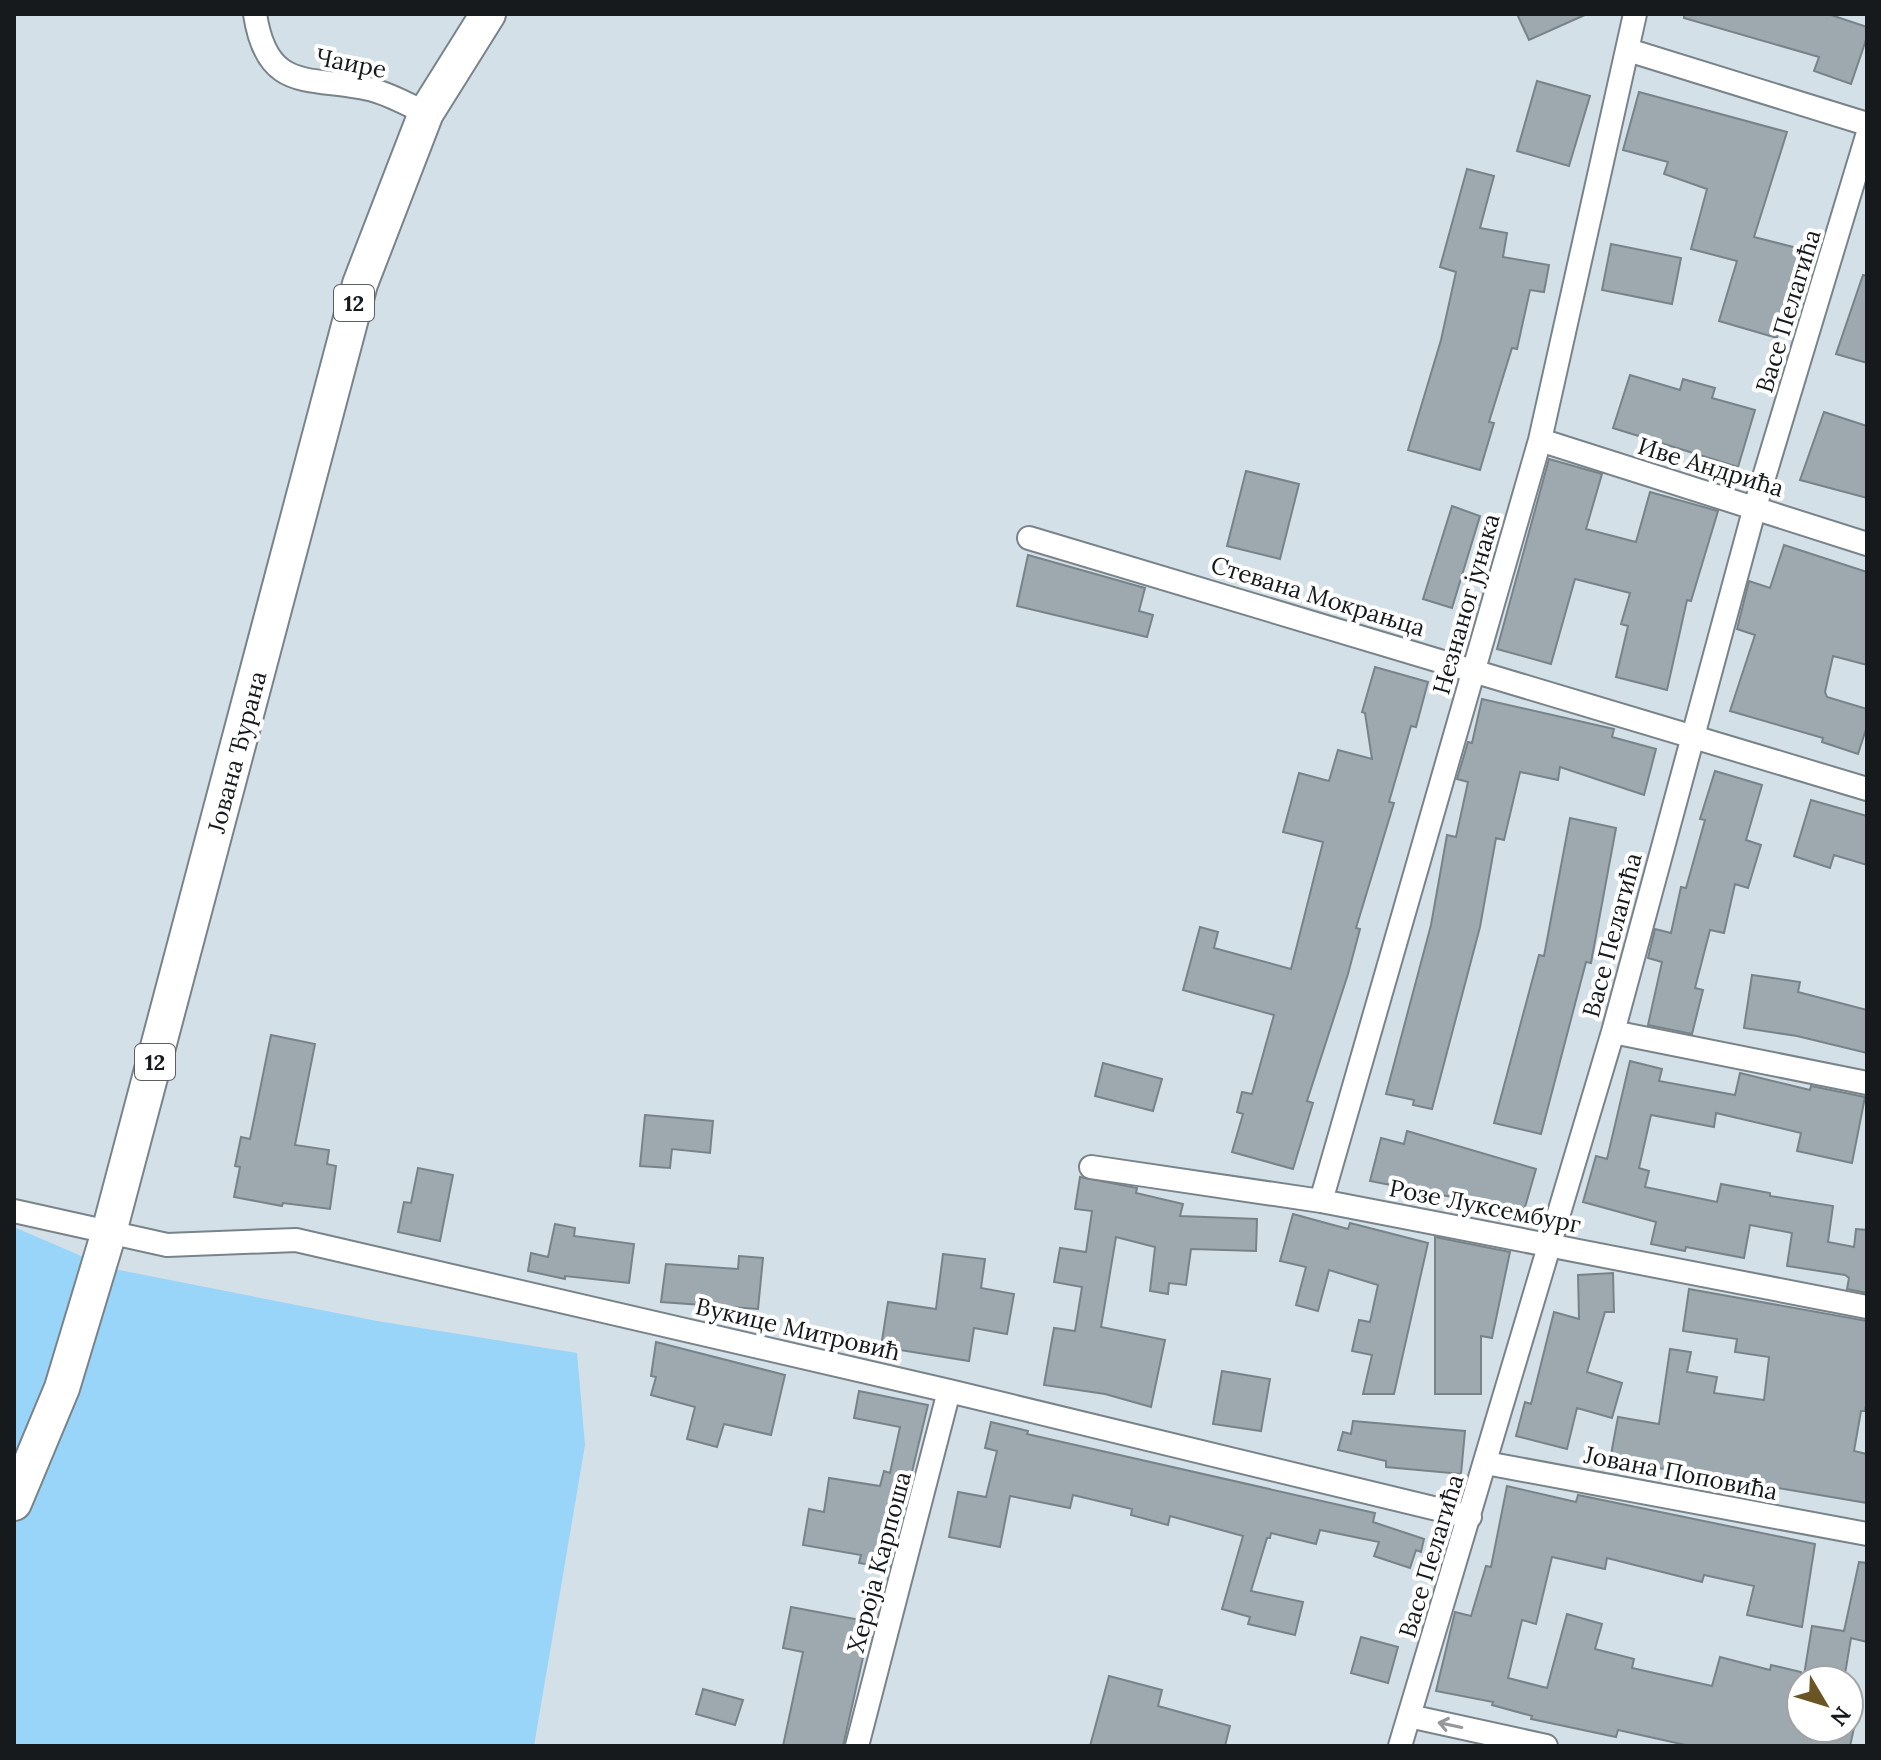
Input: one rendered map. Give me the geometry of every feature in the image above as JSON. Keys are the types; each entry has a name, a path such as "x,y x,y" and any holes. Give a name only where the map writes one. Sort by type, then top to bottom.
{"main road":[{"name":"Јована Ђурана","path":"14,1503 62,1388 109,1232 353,310 382,220 426,113 488,14"}],"street":[{"name":"Чаире","path":"255,14 265,51 277,67 295,79 371,89 426,113"},
{"name":"Незнаног јунака","path":"1321,1201 1540,440 1635,14"},
{"path":"1628,50 1867,124"},
{"name":"Васе Пелагића","path":"1400,1746 1613,1032 1755,507 1867,136"},
{"name":"Иве Андрића","path":"1540,440 1867,544"},
{"name":"Стевана Мокрањца","path":"1029,538 1867,789"},
{"path":"1613,1032 1867,1083"},
{"name":"Розе Луксембург","path":"1091,1167 1321,1201 1867,1307"},
{"name":"Вукице Митровић","path":"14,1211 167,1245 296,1240 949,1391 1470,1517"},
{"name":"Хероја Карпоша","path":"857,1746 949,1391"},
{"name":"Јована Поповића","path":"1486,1463 1867,1534"},
{"path":"1409,1716 1546,1746"}],"shaded area":[{"path":"14,1227 109,1268 377,1321 577,1353 585,1445 534,1746 14,1746"}],"building":[{"path":"1517,14 1587,14 1529,40"},
{"path":"1684,14 1828,14 1867,27 1867,37 1851,84 1814,71 1819,57 1684,18"},
{"path":"1537,81 1590,96 1569,166 1517,151"},
{"path":"1639,92 1787,132 1754,237 1801,249 1777,338 1719,321 1737,261 1691,249 1707,189 1664,174 1668,162 1623,150"},
{"path":"1467,169 1494,176 1480,228 1507,233 1503,257 1549,265 1544,292 1530,290 1517,349 1512,348 1489,422 1494,423 1480,470 1408,450 1441,340 1456,272 1440,267"},
{"path":"1611,244 1681,258 1672,304 1602,290"},
{"path":"1863,275 1867,276 1867,363 1836,354"},
{"path":"1630,375 1680,390 1683,379 1715,388 1712,398 1755,410 1738,467 1613,428"},
{"path":"1824,412 1867,426 1867,498 1800,480"},
{"path":"1549,459 1602,474 1586,529 1636,542 1650,492 1718,511 1691,601 1687,600 1667,690 1616,677 1628,626 1621,624 1630,593 1575,579 1551,664 1497,649"},
{"path":"1246,471 1299,484 1280,559 1227,546"},
{"path":"1452,506 1480,516 1452,608 1423,599"},
{"path":"1784,545 1867,572 1867,665 1833,656 1825,692 1827,697 1867,709 1867,726 1858,754 1822,742 1823,738 1730,711 1755,635 1737,629 1749,581 1770,588"},
{"path":"1028,555 1145,588 1139,611 1153,615 1147,637 1017,606"},
{"path":"1375,667 1428,682 1416,727 1411,726 1389,802 1394,803 1356,928 1360,929 1348,974 1307,1101 1313,1103 1293,1169 1232,1152 1243,1114 1237,1112 1242,1092 1252,1094 1274,1015 1183,990 1200,927 1218,932 1214,948 1291,969 1323,842 1283,832 1299,773 1329,781 1338,750 1372,759 1365,713 1362,712"},
{"path":"1482,699 1614,729 1612,737 1656,749 1644,795 1560,767 1558,780 1520,772 1504,840 1496,838 1480,927 1432,1109 1413,1105 1414,1100 1386,1094 1431,925 1447,835 1456,837 1468,782 1457,779 1468,742 1472,743"},
{"path":"1715,771 1762,785 1746,840 1761,845 1748,888 1735,884 1724,933 1710,930 1695,988 1703,990 1692,1034 1648,1025 1662,962 1648,958 1655,929 1671,933 1681,887 1686,888 1705,820 1700,819"},
{"path":"1811,800 1867,816 1867,865 1834,855 1830,868 1794,856"},
{"path":"1570,818 1616,828 1591,963 1586,962 1541,1134 1494,1123 1539,955 1544,956"},
{"path":"1752,975 1800,982 1798,992 1867,1010 1867,1053 1797,1036 1744,1028"},
{"path":"271,1035 315,1044 295,1145 329,1150 327,1164 336,1166 330,1209 283,1203 282,1206 234,1197 240,1167 235,1166 241,1137 250,1139"},
{"path":"1630,1061 1662,1069 1659,1081 1735,1095 1740,1073 1810,1090 1811,1086 1865,1097 1852,1163 1797,1151 1801,1133 1716,1113 1714,1127 1651,1115 1639,1168 1649,1171 1645,1187 1717,1202 1721,1184 1833,1206 1828,1242 1854,1247 1856,1229 1867,1230 1867,1293 1847,1289 1849,1278 1845,1275 1787,1266 1792,1233 1750,1225 1744,1258 1686,1247 1685,1251 1651,1244 1656,1222 1583,1202 1596,1156 1607,1159"},
{"path":"1103,1063 1162,1079 1153,1111 1095,1096"},
{"path":"645,1115 713,1121 710,1153 672,1149 670,1168 640,1166"},
{"path":"1407,1131 1536,1169 1523,1214 1482,1202 1480,1209 1450,1201 1452,1197 1370,1181 1381,1138 1404,1144"},
{"path":"418,1168 453,1175 440,1241 398,1232 404,1202 411,1203"},
{"path":"1080,1177 1137,1188 1136,1193 1183,1204 1180,1216 1257,1219 1256,1251 1191,1249 1186,1285 1169,1283 1168,1294 1150,1291 1155,1247 1116,1237 1101,1327 1165,1340 1151,1407 1105,1394 1044,1385 1054,1328 1075,1331 1082,1287 1054,1282 1060,1248 1086,1252 1092,1211 1075,1209"},
{"path":"1293,1214 1348,1229 1350,1223 1428,1243 1394,1394 1363,1394 1372,1355 1352,1351 1359,1320 1370,1322 1378,1285 1329,1270 1318,1311 1296,1305 1306,1267 1280,1261"},
{"path":"555,1224 575,1228 574,1236 634,1244 629,1283 565,1276 565,1279 528,1271 531,1253 548,1257"},
{"path":"1435,1237 1510,1252 1492,1338 1481,1336 1481,1394 1435,1394"},
{"path":"943,1254 985,1259 981,1288 1014,1294 1007,1334 974,1328 969,1361 881,1347 888,1302 936,1309"},
{"path":"739,1256 763,1258 758,1309 661,1302 666,1264 738,1269"},
{"path":"1613,1273 1614,1312 1605,1312 1587,1372 1622,1383 1612,1418 1577,1408 1567,1449 1516,1436 1525,1402 1531,1404 1554,1312 1579,1319 1578,1275"},
{"path":"1689,1289 1867,1321 1867,1400 1865,1411 1861,1411 1854,1451 1867,1454 1867,1503 1610,1460 1618,1417 1659,1424 1670,1349 1691,1352 1687,1372 1717,1377 1714,1393 1764,1400 1769,1357 1735,1352 1737,1339 1683,1331"},
{"path":"656,1342 785,1375 771,1435 724,1424 717,1447 687,1439 695,1407 651,1395 656,1377 651,1376"},
{"path":"1222,1371 1270,1379 1261,1431 1213,1424"},
{"path":"859,1391 928,1405 889,1568 859,1563 861,1555 803,1545 809,1509 824,1512 829,1478 880,1486 884,1471 890,1473 900,1427 854,1418"},
{"path":"1353,1421 1465,1431 1461,1474 1386,1467 1386,1461 1338,1450 1343,1432 1351,1434"},
{"path":"991,1422 1028,1431 1027,1434 1375,1513 1373,1522 1424,1539 1421,1552 1416,1550 1410,1568 1374,1556 1379,1542 1320,1530 1316,1544 1271,1533 1251,1591 1303,1602 1295,1635 1248,1624 1250,1617 1222,1609 1243,1536 1170,1516 1168,1525 1131,1515 1132,1509 1073,1495 1070,1508 1010,1496 1000,1547 949,1537 958,1492 986,1497 997,1451 985,1448"},
{"path":"1507,1486 1576,1502 1578,1495 1815,1544 1802,1627 1747,1615 1754,1586 1704,1575 1702,1582 1607,1558 1605,1569 1552,1557 1536,1624 1522,1620 1508,1678 1547,1688 1567,1614 1602,1624 1595,1649 1634,1659 1632,1668 1712,1686 1720,1657 1770,1670 1771,1665 1785,1668 1785,1744 1850,1746 1690,1746 1618,1730 1616,1737 1531,1719 1532,1716 1492,1705 1493,1702 1436,1691 1455,1612 1471,1616 1486,1566 1491,1567"},
{"path":"1859,1562 1867,1563 1867,1642 1851,1638 1847,1664 1806,1664 1812,1626 1844,1631"},
{"path":"791,1607 871,1622 843,1746 783,1746 803,1652 783,1648"},
{"path":"1361,1637 1398,1647 1388,1683 1351,1673"},
{"path":"1109,1676 1162,1690 1158,1706 1230,1726 1225,1746 1090,1746"},
{"path":"703,1689 743,1700 735,1725 696,1714"}]}
